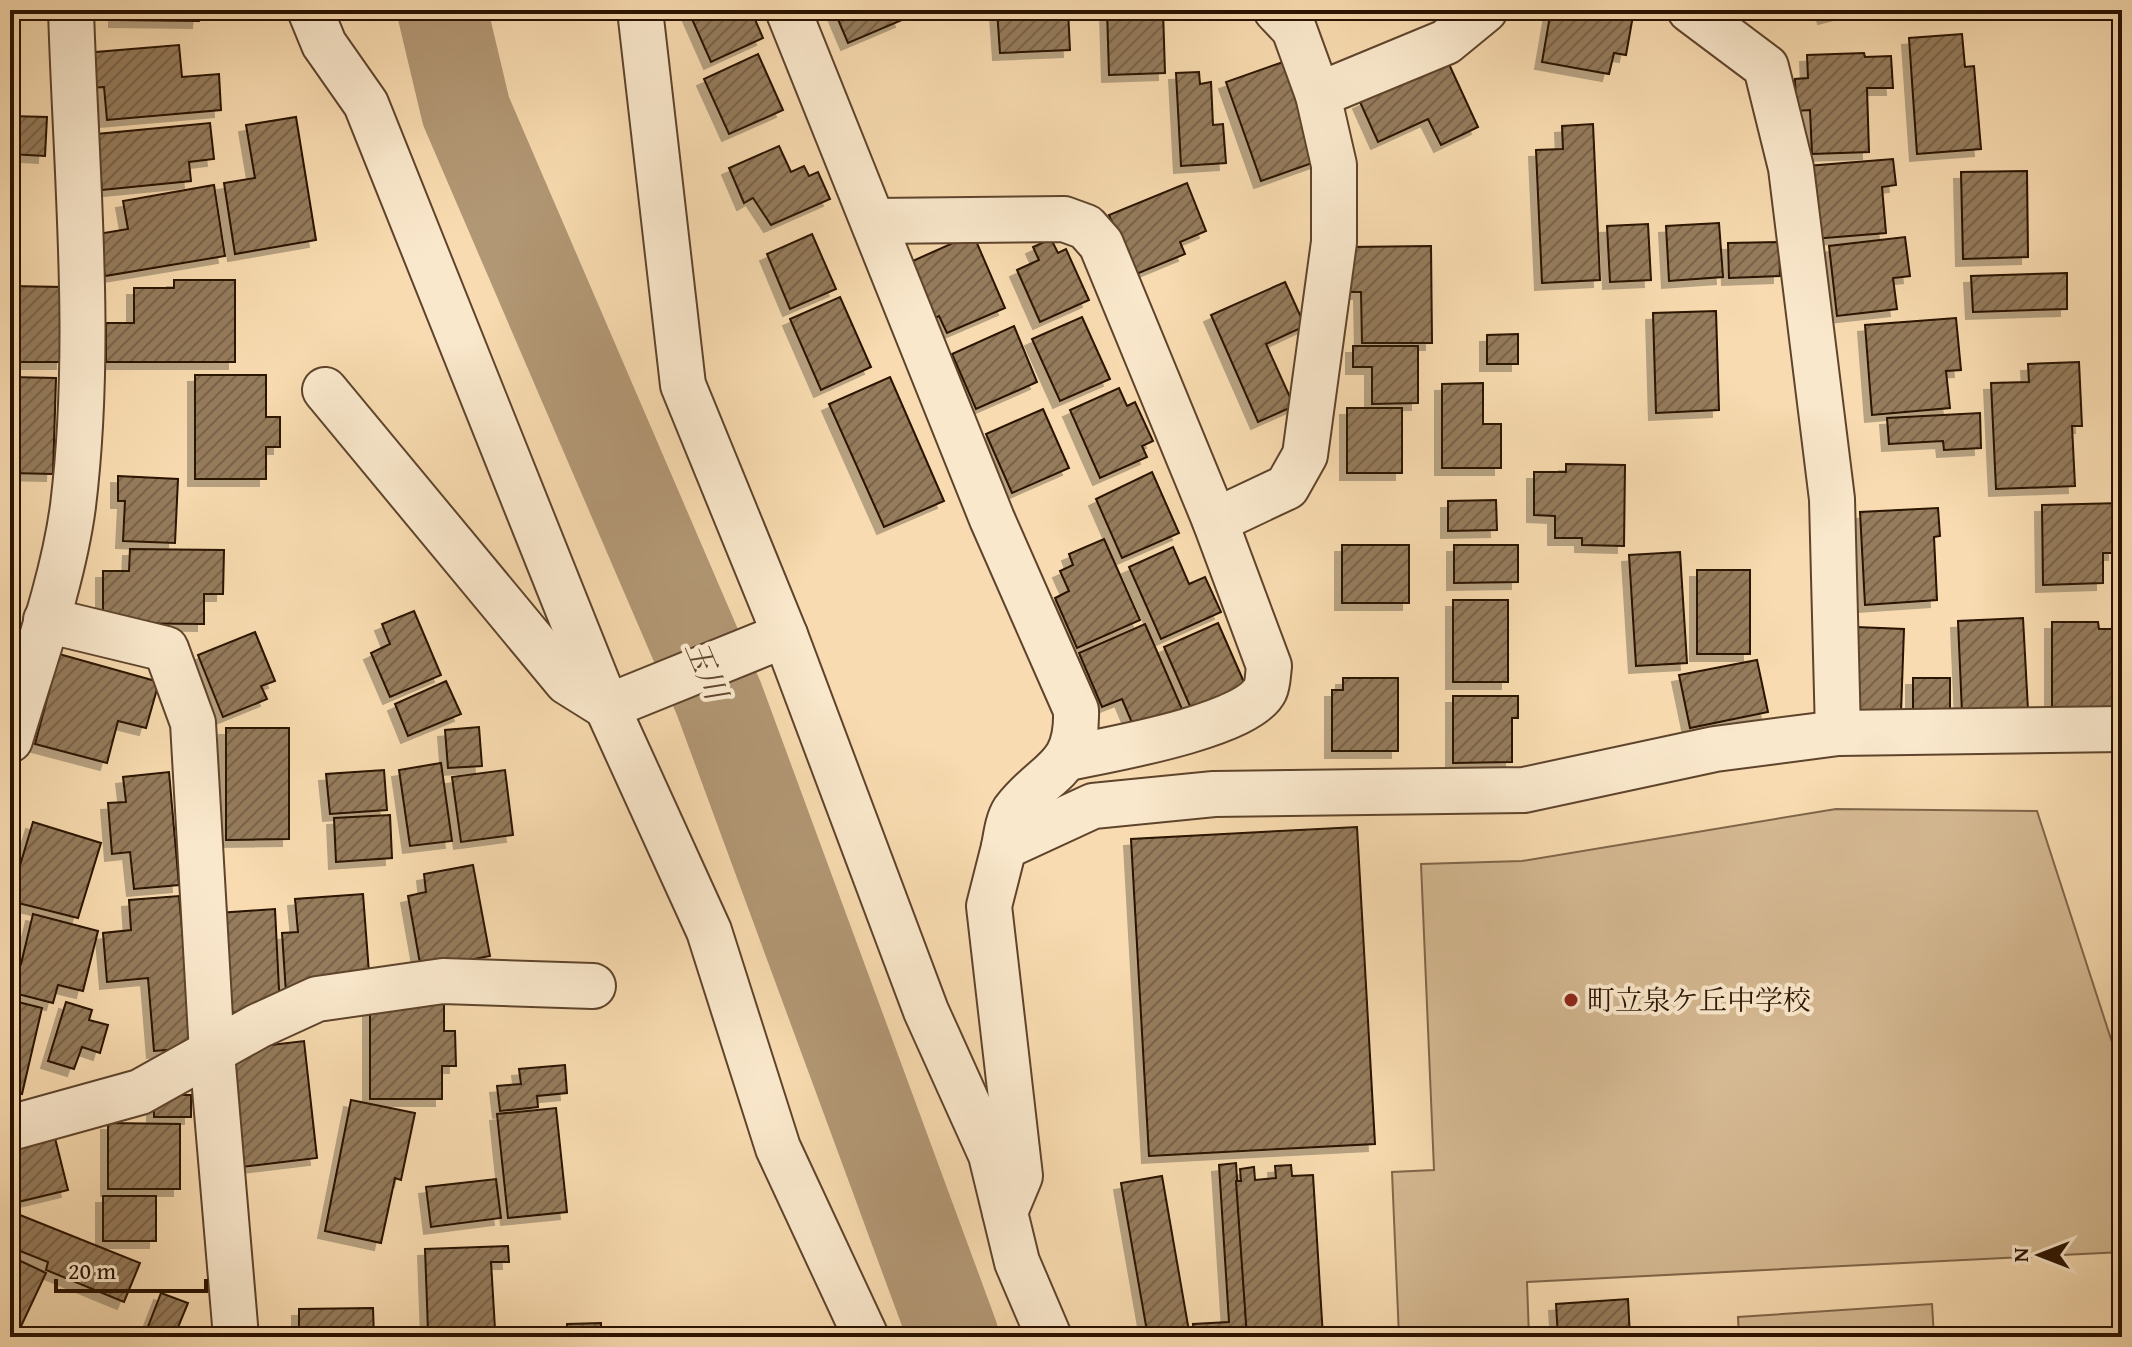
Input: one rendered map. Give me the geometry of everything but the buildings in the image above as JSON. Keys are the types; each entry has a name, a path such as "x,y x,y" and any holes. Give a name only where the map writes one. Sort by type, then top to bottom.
{"street":[{"path":"10,740 46,620 73,508 83,372 71,10"},
{"path":"310,10 324,44 366,104 607,707 709,931 778,1148 866,1337"},
{"path":"640,10 683,385 785,635 926,1011 991,1155 1017,1262 1049,1337"},
{"path":"788,10 992,519 1076,710 1077,737 1068,758 1012,813 989,906 1020,1176 1005,1212"},
{"path":"1215,521 1287,487 1305,455 1334,242 1334,165 1318,95 1294,29 1276,10"},
{"path":"1318,95 1446,42 1485,10"},
{"path":"1690,10 1766,67 1791,168 1832,499 1838,733"},
{"path":"875,221 1064,219 1086,227 1101,244 1215,521 1269,666 1266,690 1255,702 1214,723 1068,758"},
{"path":"325,390 567,682 607,707"},
{"path":"46,620 166,649 193,723 212,1053 236,1337"},
{"path":"607,707 785,635"},
{"path":"1004,847 1093,806 1214,794 1524,790 1715,749 1838,733 2122,729"},
{"path":"10,1128 140,1092 317,999 443,981 593,986"}],"shaded area":[{"path":"1836,809 2037,811 2122,1073 2122,1252 1527,1282 1529,1337 1399,1337 1392,1172 1434,1170 1421,864 1522,861"},
{"path":"1932,1304 1934,1337 1739,1337 1738,1317"}],"waterway":[{"name":"玉川","path":"442,10 466,111 719,699 954,1337"}],"place":[{"name":"町立泉ケ丘中学校","path":"1571,1000"}]}
